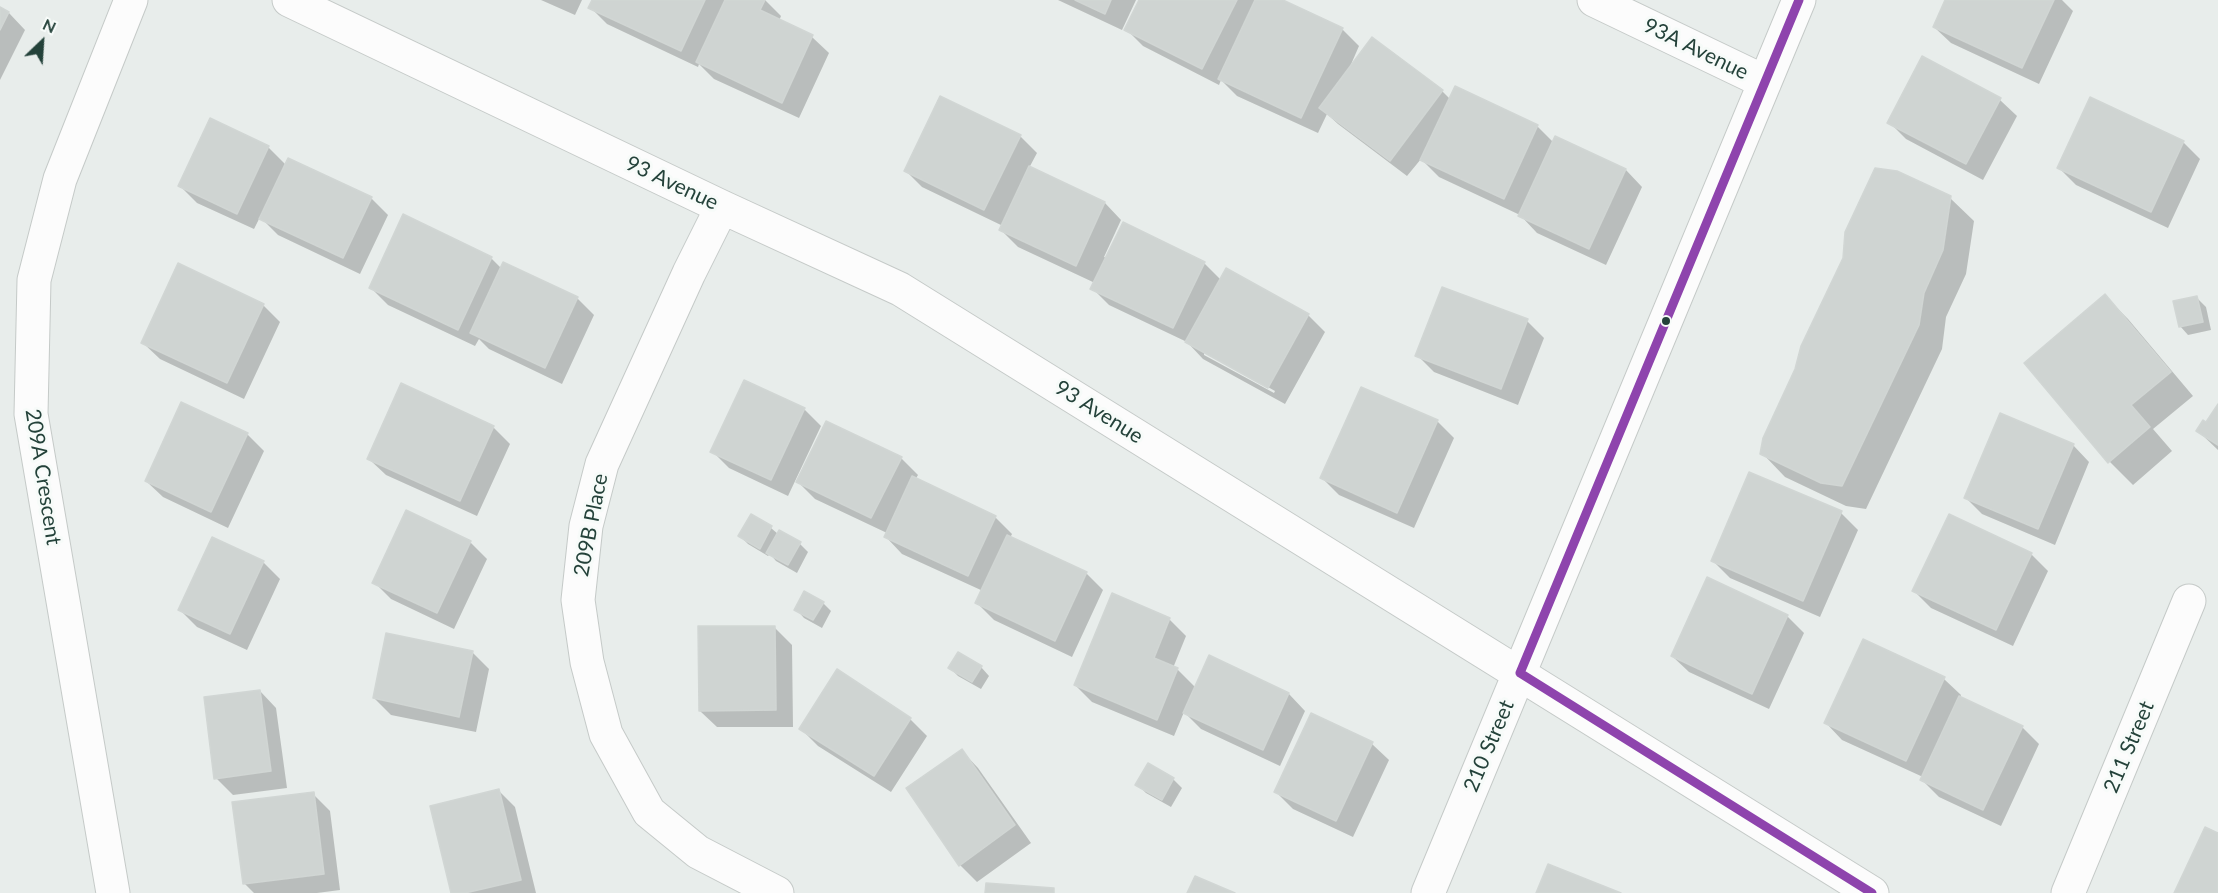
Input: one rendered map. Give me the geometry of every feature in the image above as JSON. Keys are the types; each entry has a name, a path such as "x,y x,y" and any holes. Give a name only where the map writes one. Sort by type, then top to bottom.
{"street":[{"name":"209A Crescent","path":"112,893 31,414 34,280 60,179 131,0"},
{"name":"93 Avenue","path":"289,0 722,207 900,289 1872,893"},
{"name":"93A Avenue","path":"1594,0 1765,82"},
{"name":"210 Street","path":"1428,893 1799,0"},
{"name":"209B Place","path":"722,207 689,273 602,464 586,526 578,600 587,662 606,734 649,812 698,852 777,893"},
{"name":"211 Street","path":"2068,893 2189,601"}],"building":[{"path":"592,0 705,0 681,51 588,8"},
{"path":"725,0 765,0 760,10 813,35 782,103 696,62"},
{"path":"1075,0 1111,0 1105,14"},
{"path":"1139,0 1237,0 1202,69 1124,30"},
{"path":"1255,0 1283,0 1343,28 1301,118 1218,79"},
{"path":"1945,0 2054,0 2022,68 1933,27"},
{"path":"0,7 9,12 0,30"},
{"path":"1372,37 1443,90 1390,161 1319,108"},
{"path":"1922,56 2001,98 1966,164 1887,123"},
{"path":"1455,86 1538,125 1504,199 1420,160"},
{"path":"940,96 1021,135 984,210 904,171"},
{"path":"2090,97 2184,141 2151,212 2057,168"},
{"path":"210,118 269,146 237,214 178,186"},
{"path":"1555,136 1626,169 1589,249 1518,216"},
{"path":"288,158 372,197 343,258 259,219"},
{"path":"1029,166 1105,202 1076,266 999,230"},
{"path":"1875,168 1897,171 1951,196 1943,250 1924,293 1919,325 1842,486 1821,483 1760,454 1763,438 1795,369 1801,346 1843,258 1845,232"},
{"path":"403,214 492,257 458,330 369,288"},
{"path":"1123,222 1205,262 1173,328 1090,289"},
{"path":"503,262 578,297 545,368 470,333"},
{"path":"178,263 264,304 227,383 141,343"},
{"path":"1226,268 1309,314 1268,388 1185,342"},
{"path":"1442,287 1528,319 1501,389 1415,356"},
{"path":"2105,294 2171,372 2131,405 2150,427 2108,463 2024,363"},
{"path":"2197,296 2203,322 2179,327 2173,301"},
{"path":"744,380 805,408 771,480 710,452"},
{"path":"401,383 494,426 460,501 367,459"},
{"path":"1361,387 1438,420 1397,513 1320,478"},
{"path":"181,402 248,433 211,512 145,481"},
{"path":"2218,404 2218,445 2196,431 2203,420 2206,422"},
{"path":"2000,413 2074,444 2038,529 1964,498"},
{"path":"826,421 902,457 871,518 796,482"},
{"path":"1749,472 1842,511 1803,601 1711,561"},
{"path":"912,476 996,516 968,576 884,537"},
{"path":"406,510 471,541 437,613 372,583"},
{"path":"751,514 772,526 760,549 738,536"},
{"path":"1949,514 2032,553 1996,630 1912,591"},
{"path":"779,530 801,542 788,565 766,553"},
{"path":"1007,535 1087,572 1055,641 975,603"},
{"path":"212,537 264,561 230,634 178,610"},
{"path":"1707,577 1788,615 1752,694 1671,656"},
{"path":"804,591 824,602 813,620 794,610"},
{"path":"1112,593 1170,618 1154,658 1178,668 1157,720 1074,685"},
{"path":"698,626 775,626 776,710 699,711"},
{"path":"386,633 473,651 459,717 373,698"},
{"path":"1863,639 1945,677 1906,761 1824,723"},
{"path":"958,652 982,666 972,682 948,668"},
{"path":"1209,655 1289,693 1263,750 1183,713"},
{"path":"837,669 911,718 874,776 799,729"},
{"path":"260,690 271,771 214,779 204,697"},
{"path":"1959,696 2023,726 1983,810 1920,780"},
{"path":"1311,713 1373,742 1336,821 1274,792"},
{"path":"962,749 1015,825 959,866 906,788"},
{"path":"1148,763 1174,778 1162,800 1135,785"},
{"path":"499,789 521,880 465,893 451,893 430,806"},
{"path":"314,792 324,874 243,884 232,802"},
{"path":"2205,827 2218,833 2218,893 2174,893"},
{"path":"1548,864 1621,893 1536,893"},
{"path":"1195,876 1235,893 1187,893"},
{"path":"986,883 1054,888 1054,893 985,893"}],"transit line":[{"path":"1520,673 1799,0"},
{"path":"1520,673 1872,893"}]}
